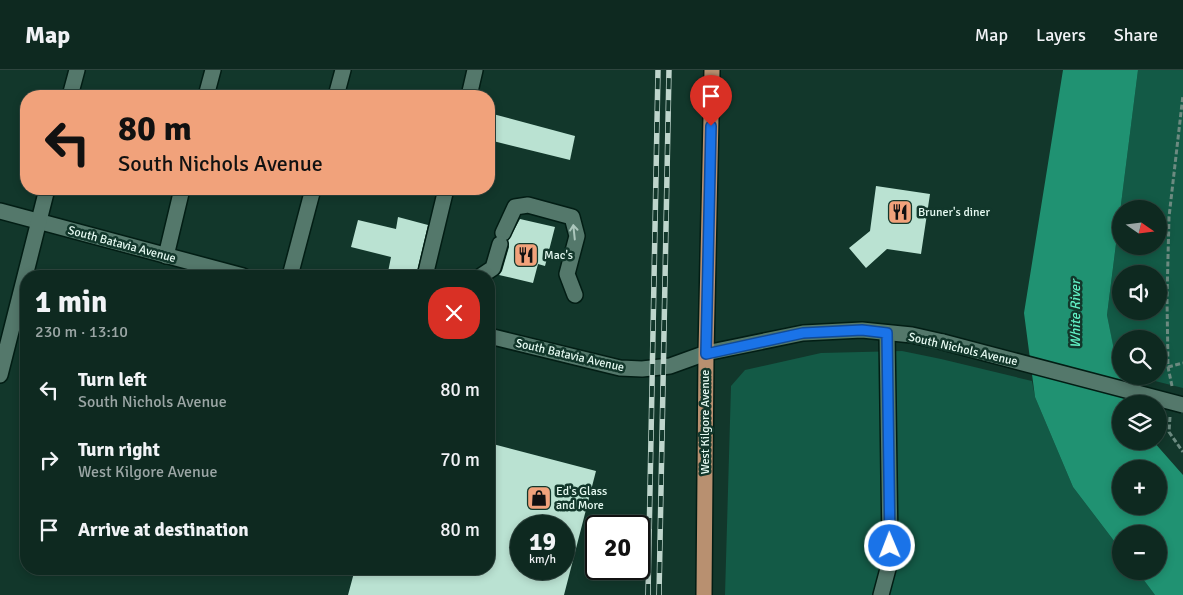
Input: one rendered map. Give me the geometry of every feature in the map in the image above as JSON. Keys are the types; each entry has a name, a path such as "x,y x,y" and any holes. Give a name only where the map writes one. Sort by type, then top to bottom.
{"main road":[{"name":"West Kilgore Avenue","path":"704,595 706,354 712,70"}],"street":[{"path":"72,90 77,70"},
{"path":"208,90 213,70"},
{"path":"338,90 343,70"},
{"path":"470,90 475,70"},
{"path":"27,270 46,195"},
{"path":"166,256 181,195"},
{"path":"292,270 311,195"},
{"path":"426,270 445,195"},
{"path":"490,270 493,268 501,239 515,207 528,205 572,217 576,236 567,274 575,295"},
{"name":"South Batavia Avenue","path":"0,212 220,270"},
{"path":"0,375 20,297"},
{"name":"South Nichols Avenue","path":"652,368 670,366 706,354 803,333 862,330 912,335 943,342 1175,404"},
{"path":"881,595 889,566 890,546 887,333"},
{"name":"South Batavia Avenue","path":"495,337 620,368 652,368"}],"path":[{"path":"1183,95 1169,217 1166,297 1168,367 1175,404 1169,432 1183,452"},
{"path":"1168,367 1183,363"}],"shaded area":[{"path":"1138,70 1183,70 1183,388 1167,384 1167,330 1112,330 1112,341 1107,315 1112,275 1112,320 1167,320 1167,265 1113,265 1115,255 1168,255 1168,200 1122,200"},
{"path":"902,351 1032,381 1035,397 1073,487 1112,538 1112,580 1144,580 1155,595 725,595 731,386 745,370 821,353"}],"water":[{"name":"White River","path":"1063,70 1138,70 1122,200 1112,200 1112,255 1115,255 1107,315 1112,340 1112,385 1127,385 1132,395 1112,395 1112,450 1161,450 1183,475 1183,595 1155,595 1144,580 1167,580 1167,525 1112,525 1112,538 1073,487 1035,397 1024,313"}],"building":[{"path":"495,115 575,136 570,160 495,141"},
{"name":"Bruner's diner","path":"876,186 930,194 921,254 887,249 866,268 849,248 870,231"},
{"path":"398,217 428,225 417,270 388,270 391,257 351,247 358,220 396,229"},
{"name":"Mac's","path":"520,219 555,227 545,266 538,264 533,283 499,275 509,247 508,241"},
{"name":"Ed's Glass and More","path":"495,445 596,471 575,552 575,515 510,515 510,580 568,580 564,595 348,595 353,575 495,575"}],"railway":[{"path":"648,595 658,70"},
{"path":"659,595 669,70"}],"place":[{"name":"Bruner's diner","path":"900,212"},
{"name":"Mac's","path":"526,255"},
{"name":"Ed's Glass and More","path":"539,498"}],"route":[{"path":"711,126 706,354 803,333 862,330 887,333 890,546"}]}
